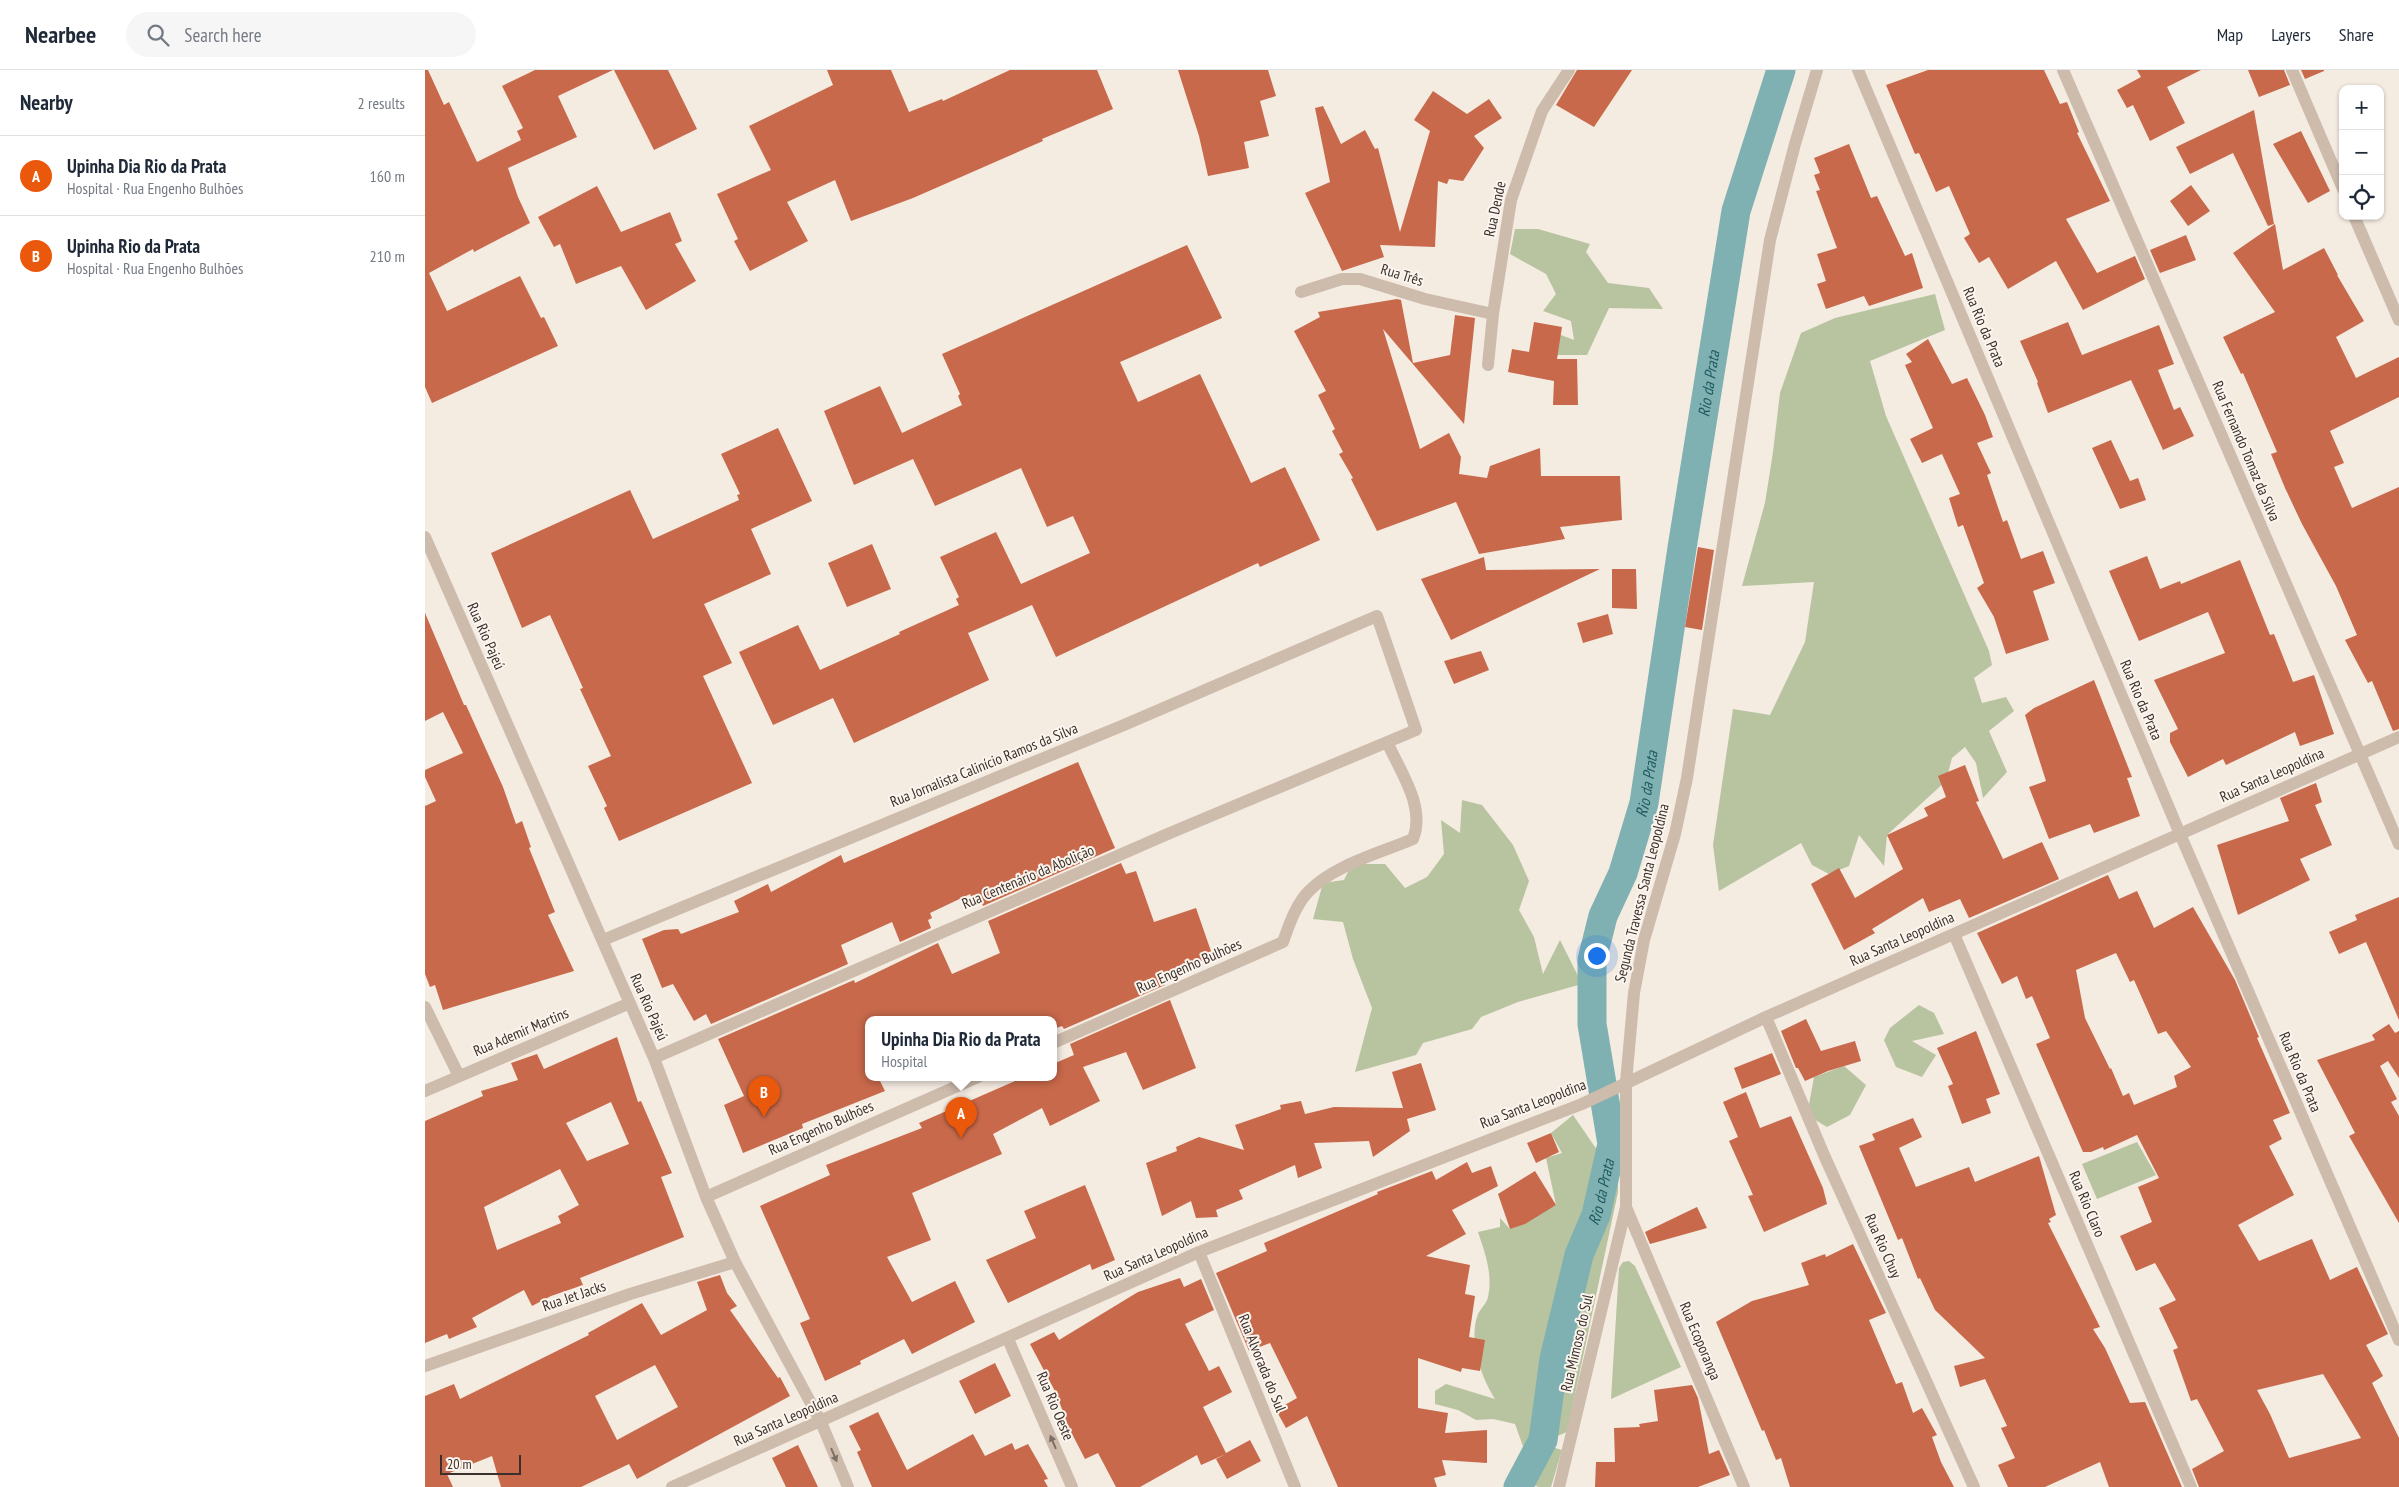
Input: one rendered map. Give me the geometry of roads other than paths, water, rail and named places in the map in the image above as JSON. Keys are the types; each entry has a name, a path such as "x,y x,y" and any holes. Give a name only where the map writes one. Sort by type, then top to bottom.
{"street":[{"name":"Rua Dende","path":"1488,366 1493,314 1511,200 1542,111 1569,70"},
{"name":"Segunda Travessa Santa Leopoldina","path":"1626,1207 1621,1085 1638,965 1675,834 1687,778 1770,240 1817,70"},
{"name":"Rua Fernando Tomaz da Silva","path":"2063,70 2399,844"},
{"path":"2292,70 2339,180"},
{"name":"Rua Rio da Prata","path":"1863,72 2179,834 2399,1340"},
{"path":"2357,220 2399,320"},
{"name":"Rua Três","path":"1301,292 1342,279 1360,279 1425,299 1493,314"},
{"name":"Rua Rio Pajeú","path":"425,537 654,1058 706,1197 735,1262 821,1422 848,1487"},
{"name":"Rua Jornalista Calinício Ramos da Silva","path":"603,940 1124,725 1377,616"},
{"name":"Rua Centenário da Abolição","path":"654,1058 1161,837 1416,730 1377,616"},
{"name":"Rua Santa Leopoldina","path":"672,1487 1199,1252 1585,1102 1766,1017 2399,738"},
{"name":"Rua Engenho Bulhões","path":"1057,1041 1283,942 1291,920 1309,891 1316,885 1332,873 1413,839 1418,826 1414,801 1387,742"},
{"name":"Rua Rio Claro","path":"1954,934 2191,1487"},
{"name":"Rua Ademir Martins","path":"425,1091 630,1003"},
{"path":"425,1007 459,1076"},
{"name":"Rua Rio Chuy","path":"1766,1017 1824,1155 1974,1487"},
{"name":"Rua Engenho Bulhões","path":"706,1197 969,1081"},
{"name":"Rua Mimoso do Sul","path":"1559,1487 1626,1207"},
{"name":"Rua Ecoporanga","path":"1626,1207 1744,1487"},
{"name":"Rua Alvorada do Sul","path":"1199,1252 1295,1487"},
{"name":"Rua Jet Jacks","path":"425,1366 630,1294 735,1262"},
{"name":"Rua Rio Oeste","path":"1008,1338 1072,1487"}],"waterway":[{"name":"Rio da Prata","path":"1518,1487 1543,1440 1554,1359 1579,1255 1596,1215 1612,1144 1592,1024 1592,960 1603,916 1623,873 1644,803 1682,548 1736,211 1781,70"}],"place":[{"name":"Upinha Rio da Prata","path":"764,1117"},
{"name":"Upinha Dia Rio da Prata","path":"961,1138"}]}
